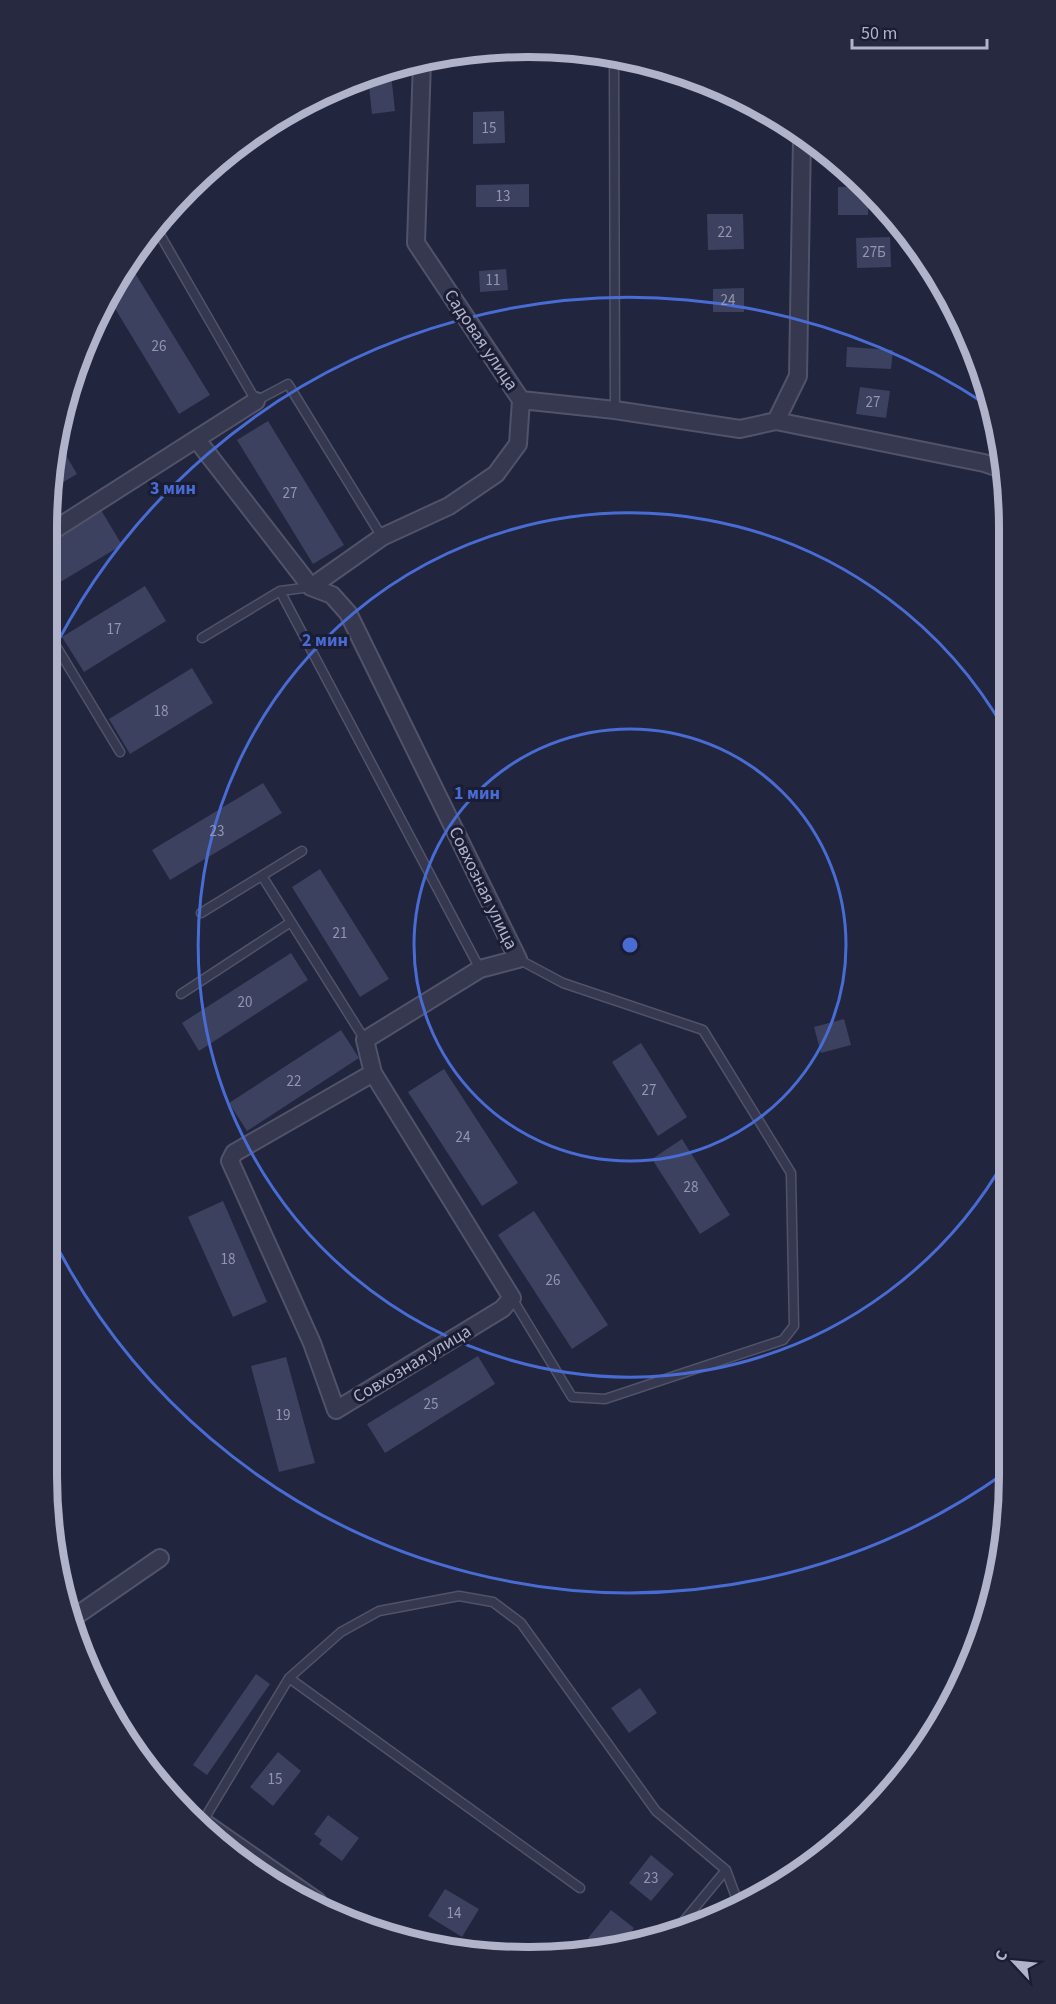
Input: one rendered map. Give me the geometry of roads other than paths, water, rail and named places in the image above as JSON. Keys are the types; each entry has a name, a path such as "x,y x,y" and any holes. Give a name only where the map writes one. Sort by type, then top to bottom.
{"street":[{"name":"Садовая улица","path":"311,587 382,537 449,506 496,474 518,444 521,400 416,243 422,69"},
{"path":"776,421 798,376 802,145"},
{"path":"521,400 615,410 740,429 776,421 995,467"},
{"path":"57,528 256,401"},
{"name":"Совхозная улица","path":"197,440 311,587 332,595 348,613 518,959 480,969 365,1040"},
{"path":"365,1040 373,1073 512,1298"},
{"name":"Совхозная улица","path":"373,1073 234,1153 230,1161 312,1343 336,1410 502,1310 512,1298"},
{"path":"78,1614 160,1558"},
{"path":"227,1839 294,1885"}],"lane":[{"path":"615,65 615,410"},
{"path":"160,234 256,401 288,384 382,537"},
{"path":"202,638 280,591 311,587"},
{"path":"280,591 480,969"},
{"path":"57,648 120,752"},
{"path":"201,913 302,851"},
{"path":"262,876 365,1040"},
{"path":"181,994 291,922"},
{"path":"512,1298 572,1397 605,1399 783,1340 794,1326 791,1173 703,1030 562,983 518,959"},
{"path":"204,1818 289,1678 341,1632 379,1611 459,1596 493,1602 520,1623 656,1811 726,1870 736,1898"},
{"path":"289,1678 580,1888"},
{"path":"685,1920 726,1870"}]}
